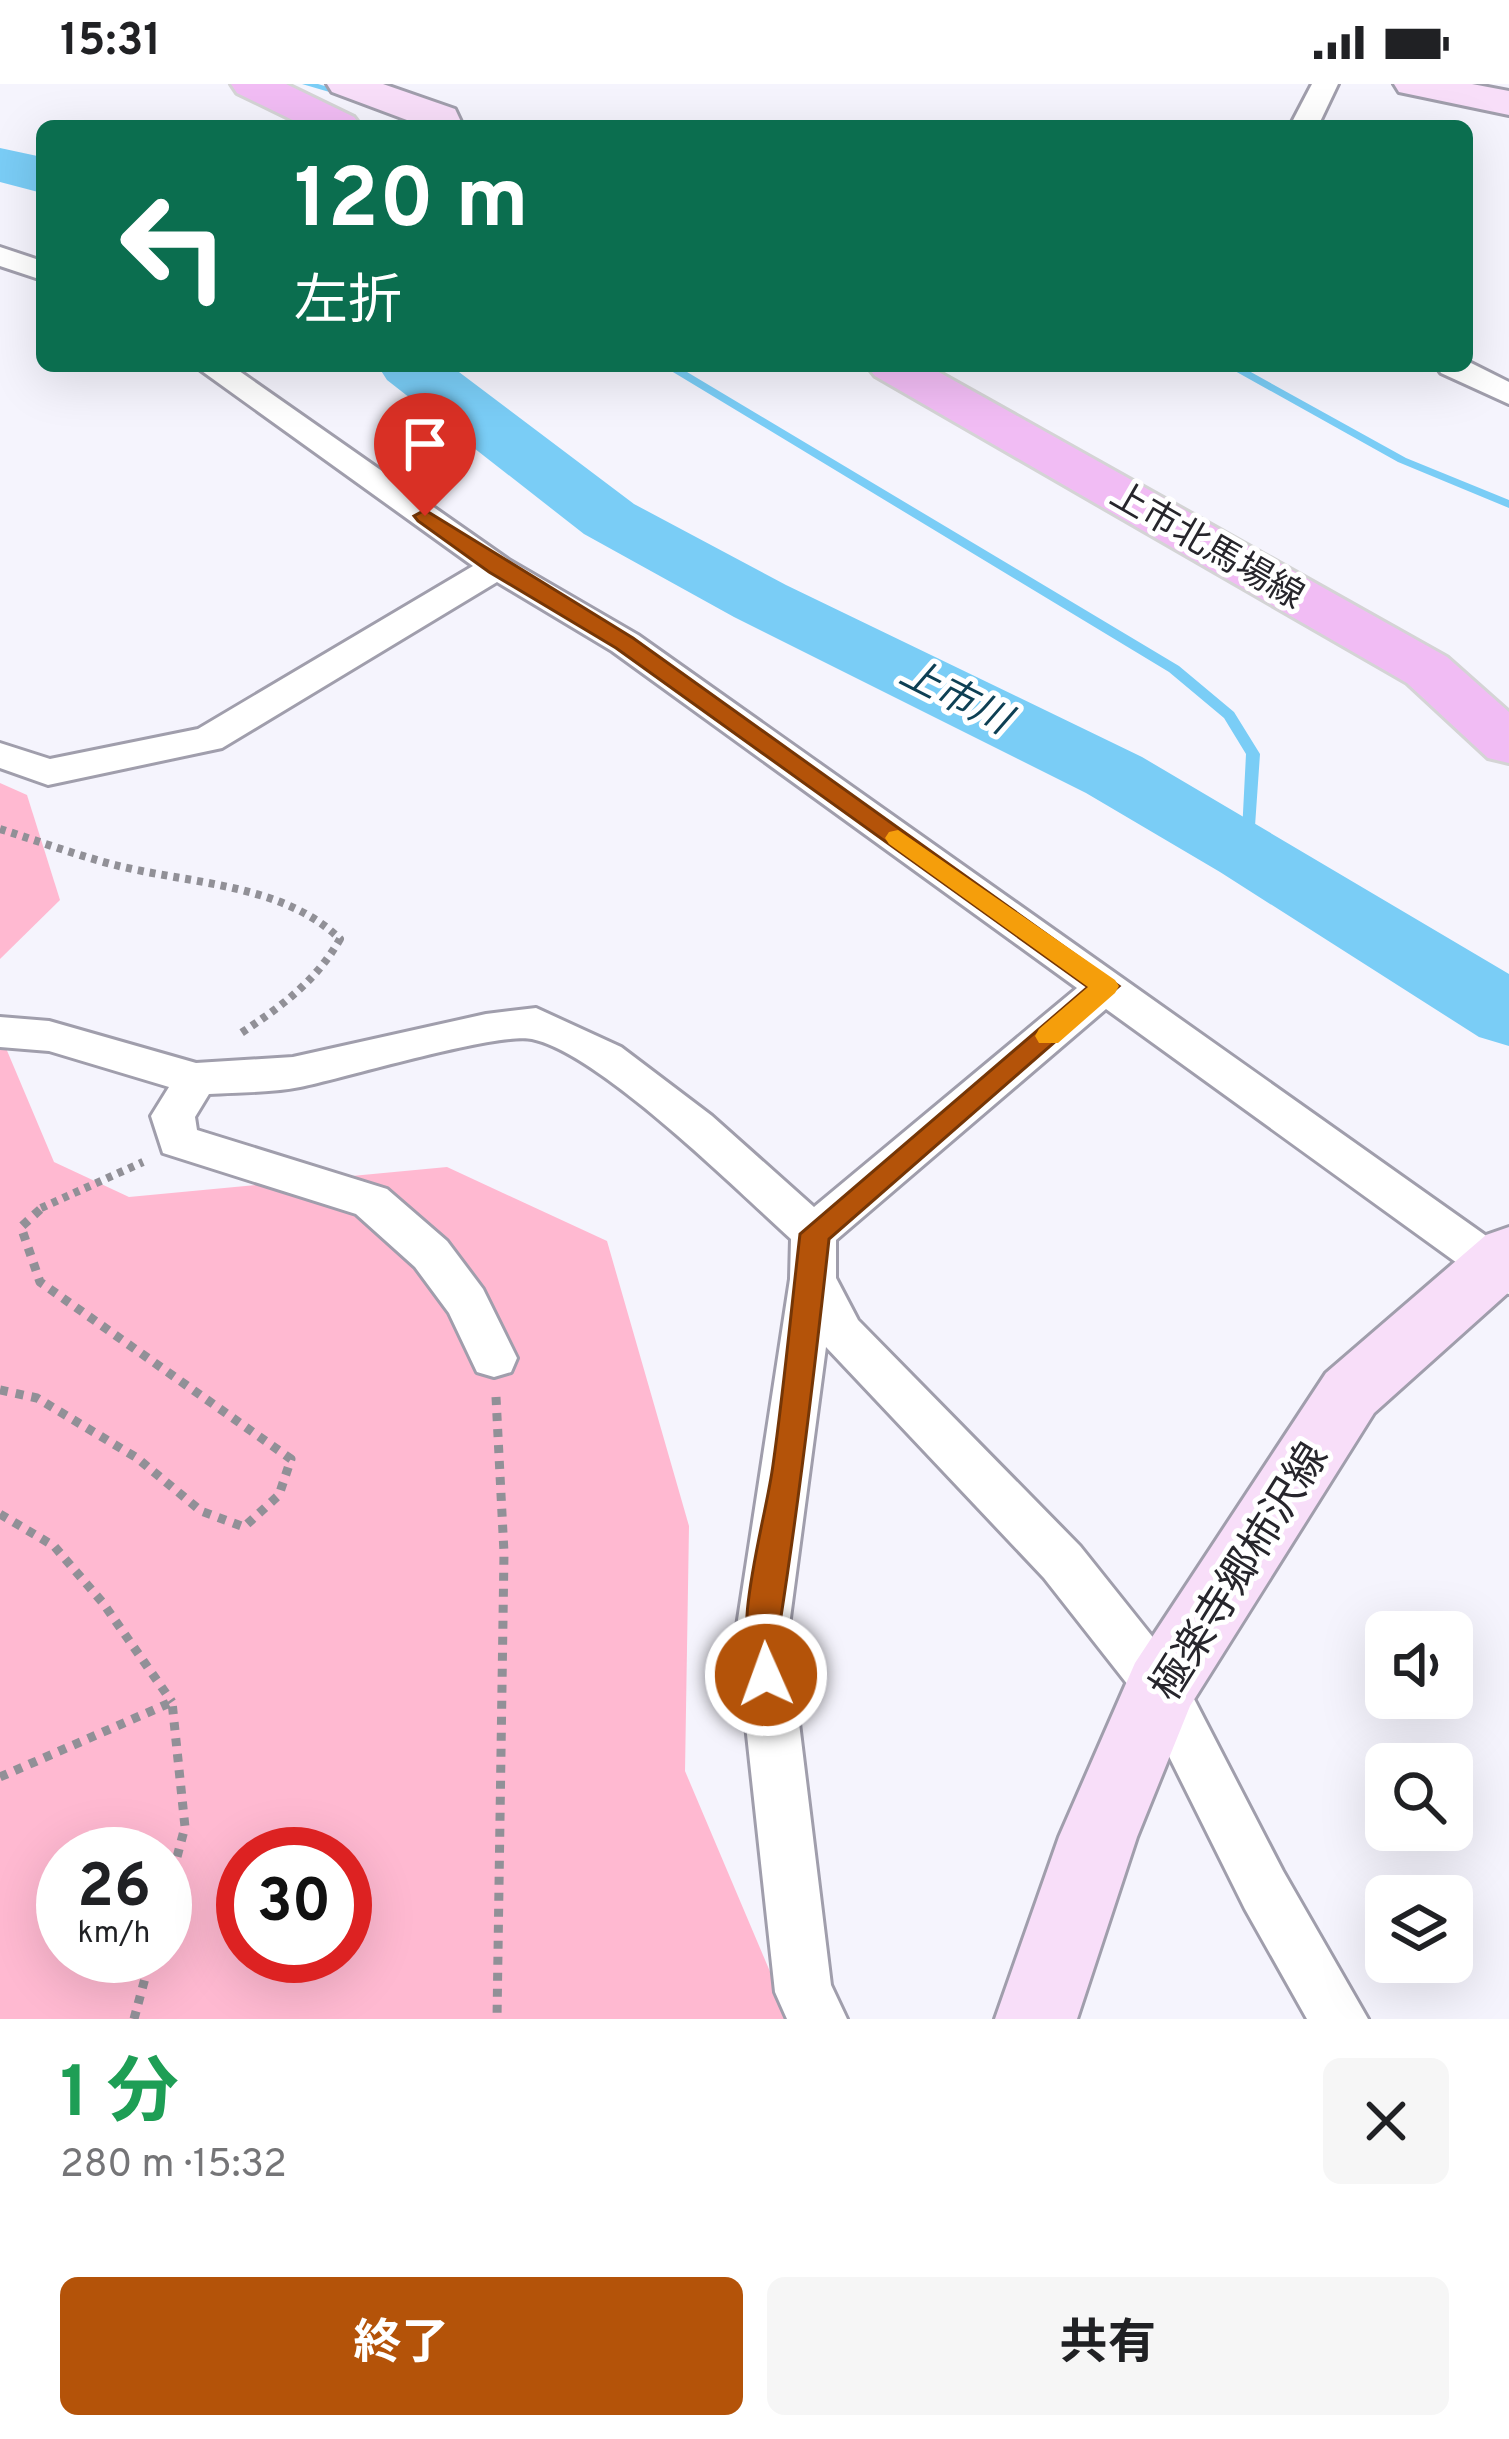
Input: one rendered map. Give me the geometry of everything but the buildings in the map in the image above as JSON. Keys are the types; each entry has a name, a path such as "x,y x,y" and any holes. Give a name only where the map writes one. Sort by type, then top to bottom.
{"main road":[{"path":"252,84 327,120"},
{"path":"346,84 442,120"},
{"path":"1413,84 1509,103"},
{"name":"上市北馬場線","path":"903,372 1427,670 1509,744"},
{"name":"極楽寺郷柿沢線","path":"1036,2019 1097,1837 1160,1687 1351,1393 1505,1265"}],"street":[{"path":"1307,120 1325,84"},
{"path":"0,256 36,269"},
{"path":"220,372 497,567 625,643 1505,1265"},
{"path":"1464,372 1509,394"},
{"path":"0,755 48,772 209,739 497,567"},
{"path":"818,2019 803,1992 762,1633 814,1256 1106,986"},
{"path":"0,1032 49,1036 196,1078 293,1073 485,1029 536,1023 606,1058 697,1128 814,1256 842,1333 1063,1562 1160,1687 1264,1890 1339,2019"},
{"path":"196,1078 173,1116 178,1142 371,1201 431,1254 467,1302 494,1358"}],"path":[{"path":"0,829 116,866 219,886 328,920 340,939 326,967 301,994 217,1048 196,1078"},
{"path":"0,1390 37,1398 137,1458 201,1510 244,1528 279,1495 291,1459 40,1282 22,1227 45,1205 135,1167 178,1142"},
{"path":"494,1358 504,1553 497,2019"},
{"path":"0,1514 54,1546 103,1603 172,1702 184,1827"},
{"path":"0,1777 172,1702"},
{"path":"134,2019 144,1983"}],"shaded area":[{"path":"0,783 27,795 60,900 0,959"},
{"path":"0,1034 54,1162 129,1197 447,1167 607,1241 689,1526 685,1771 790,2019 0,2019"}],"waterway":[{"path":"307,84 350,95"},
{"name":"上市川","path":"0,165 36,174"},
{"name":"上市川","path":"418,372 609,519 760,601 1114,775 1248,852 1509,1015"},
{"path":"679,372 1174,669 1229,715 1253,754 1248,852"},
{"path":"1243,372 1402,460 1509,504"}],"slow traffic":[{"path":"898,838 1106,986 1049,1036"}],"route":[{"path":"425,516 497,567 625,643 1106,986 814,1234 813,1279 789,1466 762,1633 766,1675"}]}
